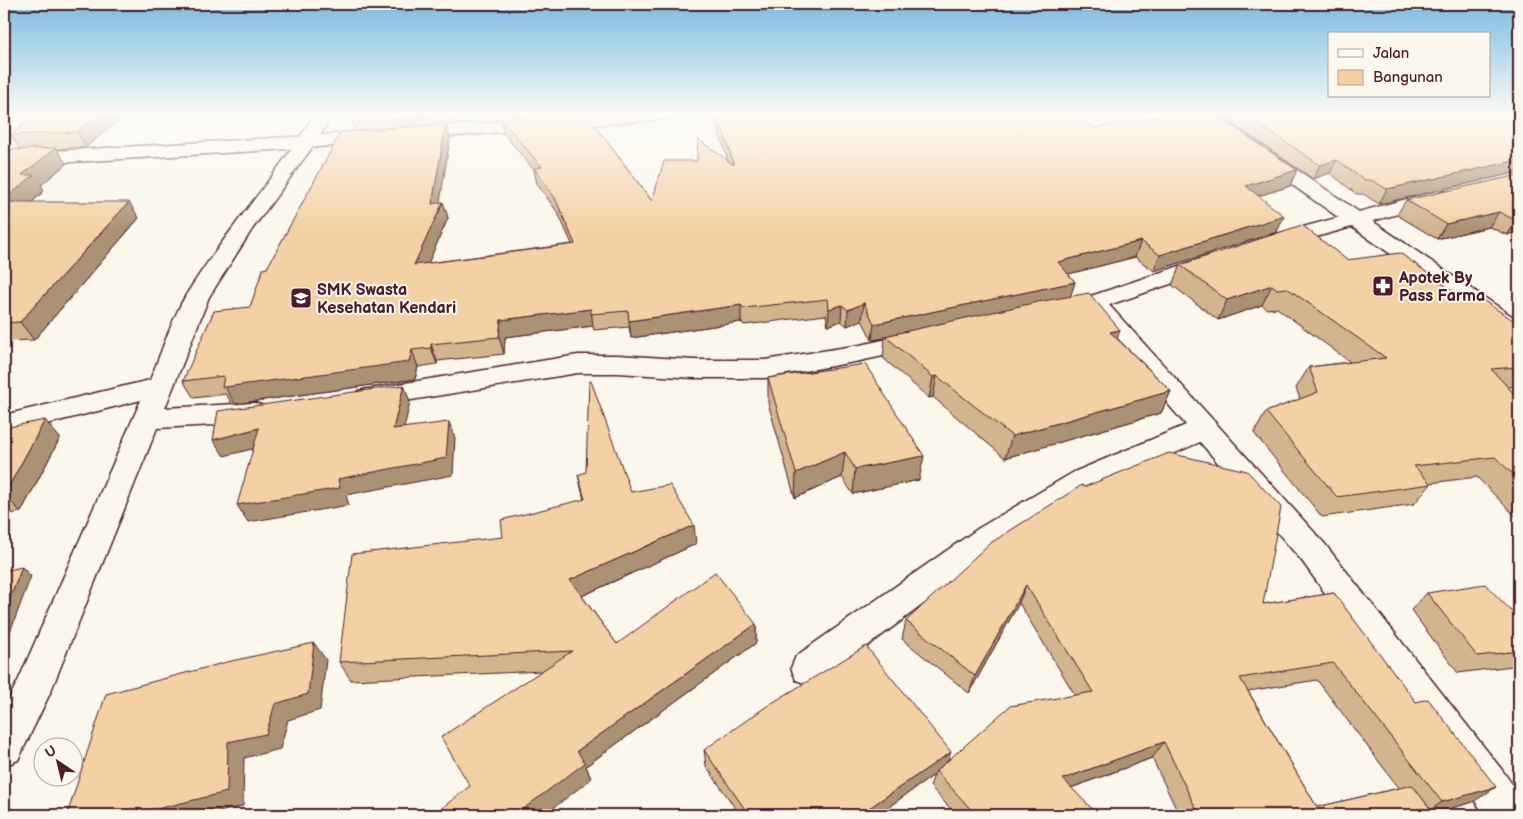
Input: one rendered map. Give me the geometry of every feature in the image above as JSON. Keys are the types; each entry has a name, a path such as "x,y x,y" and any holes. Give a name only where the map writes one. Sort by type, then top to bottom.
{"street":[{"path":"4,160 135,152"},
{"path":"4,747 30,693 148,419 197,297 244,226 299,152"},
{"path":"1259,152 1519,332"},
{"path":"1256,248 1356,218 1456,192"},
{"path":"1040,312 1093,303 1228,256"},
{"path":"1093,303 1313,552 1488,784 1509,815"},
{"path":"346,401 578,364 618,364 694,369 765,369 860,354 944,334"},
{"path":"4,425 161,386"},
{"path":"148,419 235,416 281,410"},
{"path":"809,668 990,537 1085,480 1204,429"}],"building":[{"path":"4,152 51,152 22,175 34,175 4,200"},
{"path":"330,152 441,152 432,204 443,202 414,265 575,244 555,198 534,168 542,167 529,152 615,152 652,201 664,161 697,161 697,152 716,152 734,165 730,152 1271,152 1297,170 1246,186 1284,216 1160,255 1141,241 1058,262 1075,282 874,324 864,303 848,310 842,305 829,309 828,299 744,308 741,305 629,321 628,311 591,314 591,309 501,320 499,337 431,344 431,348 412,350 409,362 225,387 222,387 224,376 183,381 214,311 250,307 263,269 267,268"},
{"path":"1301,152 1519,152 1519,160 1387,189 1371,180 1364,180 1337,160 1320,165"},
{"path":"1519,175 1519,220 1517,221 1499,212 1446,224 1406,200"},
{"path":"4,202 129,202 20,322 4,323"},
{"path":"1302,225 1347,260 1400,253 1465,300 1478,297 1519,324 1519,367 1491,369 1519,399 1519,480 1495,457 1414,466 1431,484 1337,497 1266,412 1318,392 1309,367 1386,358 1287,288 1277,289 1272,285 1227,300 1180,265"},
{"path":"1089,293 1120,330 1110,332 1171,391 1012,436 937,376 933,377 885,336 1038,302"},
{"path":"865,364 924,456 855,469 845,452 796,473 768,378"},
{"path":"591,381 631,492 670,485 694,525 570,580 617,644 715,572 756,624 577,751 585,763 515,815 433,815 470,786 441,737 572,651 339,662 352,554 503,537 501,520 585,499 578,475 586,472 589,382"},
{"path":"404,385 393,429 449,422 446,458 338,479 340,488 237,505 259,428 213,440 218,411"},
{"path":"45,420 4,495 4,428"},
{"path":"1169,453 1247,471 1281,507 1263,604 1334,593 1416,702 1428,699 1496,787 1442,802 1333,663 1240,678 1317,807 1412,785 1435,815 1199,815 1164,742 1063,779 1098,815 976,815 936,771 1010,706 1093,692 1026,585 975,676 906,621 989,544 1082,485 1084,487"},
{"path":"22,567 4,614 4,571"},
{"path":"1485,584 1519,619 1519,651 1477,656 1427,593"},
{"path":"314,643 308,694 275,704 266,734 228,742 227,792 132,815 67,815 76,786 82,786 82,768 106,694 227,662"},
{"path":"866,646 951,752 859,815 749,815 704,750 767,706"}],"place":[{"name":"Apotek By Pass Farma","path":"1383,286"},
{"name":"SMK Swasta Kesehatan Kendari","path":"301,298"}]}
